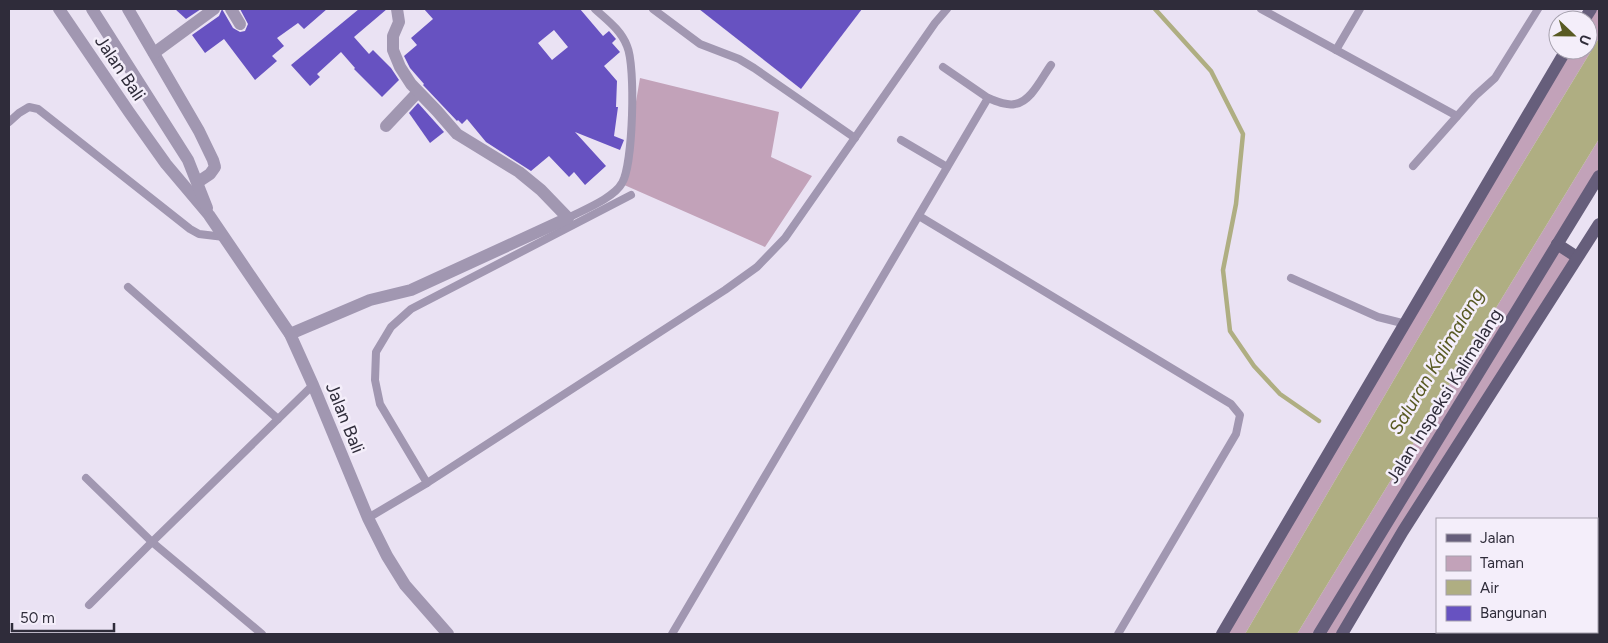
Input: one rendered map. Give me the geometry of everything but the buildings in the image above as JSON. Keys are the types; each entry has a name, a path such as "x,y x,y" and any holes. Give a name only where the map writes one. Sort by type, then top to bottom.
{"main road":[{"path":"1222,634 1560,60"},
{"name":"Jalan Inspeksi Kalimalang","path":"1319,634 1599,176"},
{"name":"Jalan Inspeksi Kalimalang","path":"1342,634 1403,531 1599,224"},
{"path":"1557,244 1577,257"},
{"path":"1387,521 1403,531"}],"street":[{"name":"Jalan Bali","path":"60,9 150,142 209,215 290,334 368,518 387,556 405,584 441,632"},
{"name":"Jalan Bali","path":"92,9 188,160 209,215"},
{"path":"128,9 199,131 213,160 215,167 210,174 198,182"},
{"path":"154,53 214,9"},
{"path":"231,9 240,24"},
{"path":"290,334 370,300 410,290 568,218 541,190 519,172 457,134 411,84 400,67 393,50 393,36 399,22 397,9"},
{"path":"386,126 418,92"}],"lane":[{"path":"568,218 608,197 617,190 622,183 628,157 632,78 628,49 618,30 595,9"},
{"path":"653,9 700,44 739,59 754,68 855,138"},
{"path":"368,518 427,483 725,290 757,267 785,238 935,23 947,9"},
{"path":"1261,9 1457,116"},
{"path":"1336,50 1360,9"},
{"path":"1413,166 1475,96 1495,78 1538,9"},
{"path":"943,67 988,98 1014,105 1022,102 1029,96 1051,65"},
{"path":"672,634 988,98"},
{"path":"9,122 29,107 38,109 190,229 204,235 224,236"},
{"path":"901,140 947,167"},
{"path":"427,483 380,404 375,380 376,352 390,327 411,309 630,195"},
{"path":"919,216 1231,404 1240,415 1236,434 1118,634"},
{"path":"1291,278 1378,317 1406,324"},
{"path":"128,287 278,419"},
{"path":"89,605 313,385"},
{"path":"86,478 152,542 262,634"}],"green space":[{"path":"1599,9 1598,40 1598,10 1590,10"},
{"path":"1560,60 1586,60 1464,260 1245,634 1222,634"},
{"path":"640,78 779,112 771,157 812,176 765,247 622,184"},
{"path":"1599,139 1599,176 1557,244 1577,257 1342,634 1297,634"}],"water":[{"name":"Saluran Kalimalang","path":"1599,38 1599,139 1297,634 1245,634 1464,260 1586,60 1598,60"}],"waterway":[{"path":"1155,9 1211,71 1243,134 1236,204 1223,270 1230,331 1254,366 1280,394 1319,421"}]}
